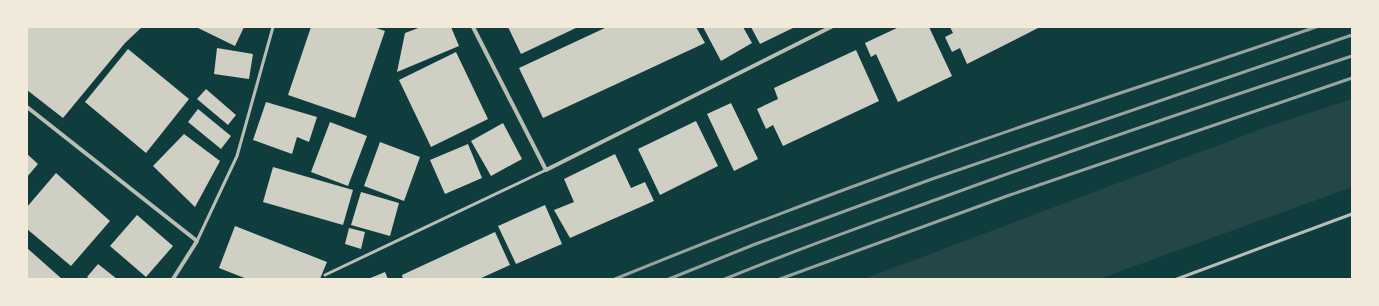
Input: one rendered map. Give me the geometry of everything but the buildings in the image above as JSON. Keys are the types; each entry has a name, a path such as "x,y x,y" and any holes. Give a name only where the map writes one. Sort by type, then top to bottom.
{"street":[{"path":"473,27 546,170 831,27"},
{"path":"27,107 197,241 173,279"}],"lane":[{"path":"197,241 237,156 273,27"},
{"path":"325,275 546,170"},
{"path":"1177,279 1352,214"}],"shaded area":[{"path":"1352,99 1352,187 1099,279 864,279 1264,128"}],"railway":[{"path":"615,279 887,174 1316,27"},
{"path":"669,279 753,245 932,179 1352,35"},
{"path":"725,279 831,238 1041,162 1352,56"},
{"path":"780,279 1007,196 1352,78"}]}
